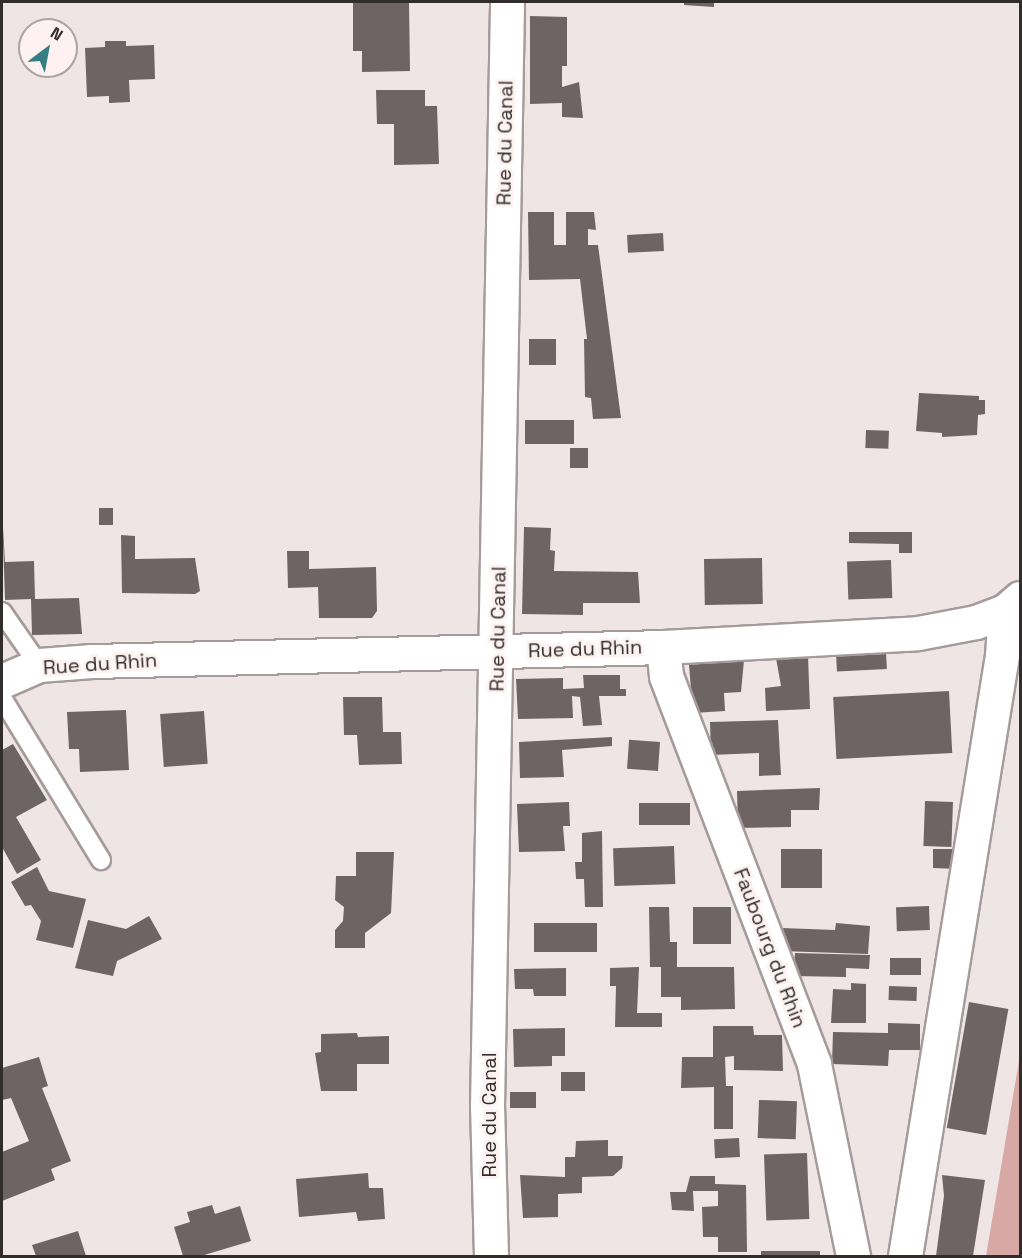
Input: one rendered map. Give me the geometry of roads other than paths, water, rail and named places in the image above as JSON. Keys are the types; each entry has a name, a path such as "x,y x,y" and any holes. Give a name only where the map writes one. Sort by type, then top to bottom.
{"street":[{"name":"Rue du Canal","path":"491,1257 487,1107 498,652 507,2"},
{"name":"Rue du Rhin","path":"2,681 39,665 663,647 918,633 976,622 1013,605"},
{"path":"905,1257 1002,655 1013,605"},
{"name":"Faubourg du Rhin","path":"663,647 666,676 814,1064 853,1257"}],"lane":[{"path":"2,612 39,665"},
{"path":"2,698 101,860"}]}
